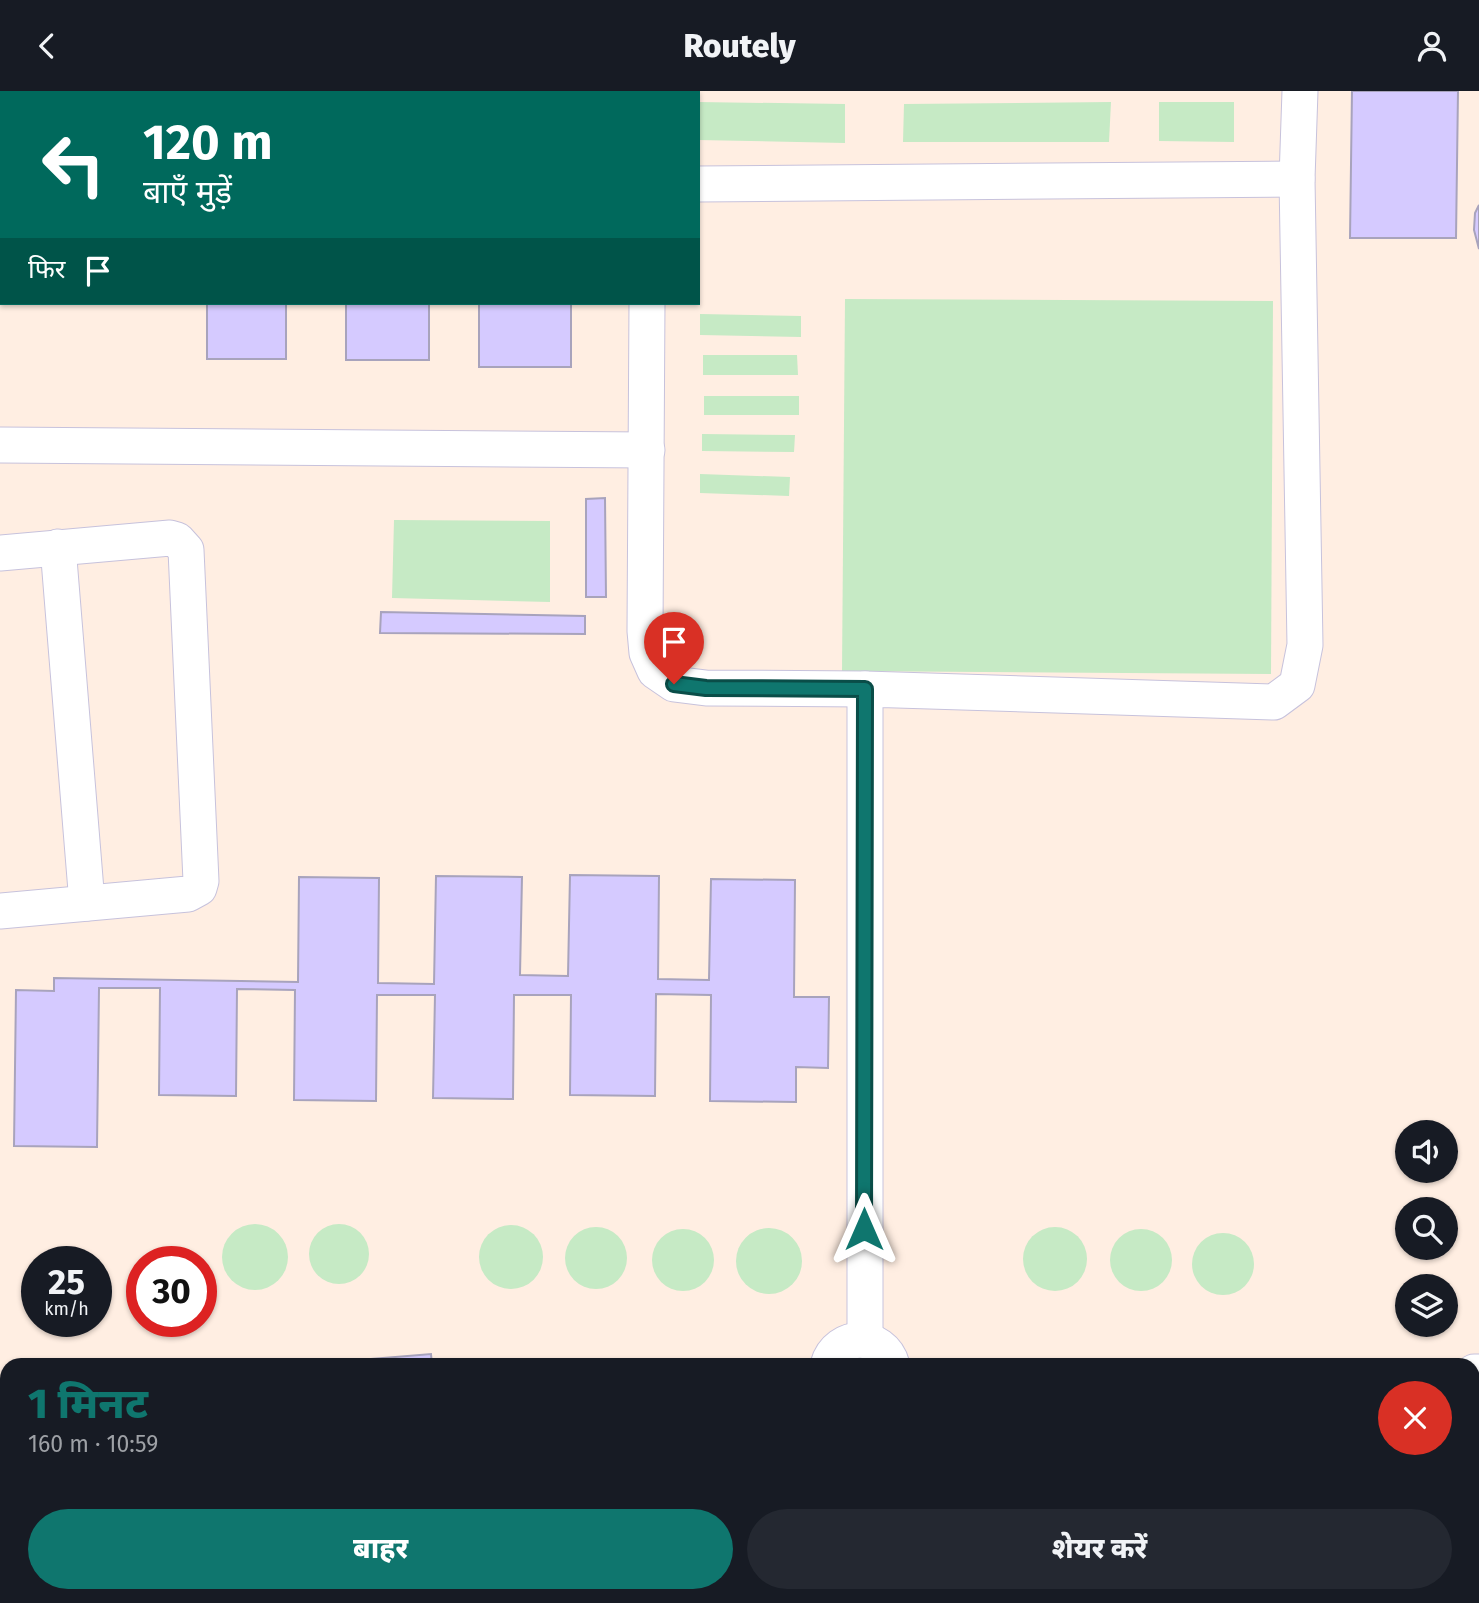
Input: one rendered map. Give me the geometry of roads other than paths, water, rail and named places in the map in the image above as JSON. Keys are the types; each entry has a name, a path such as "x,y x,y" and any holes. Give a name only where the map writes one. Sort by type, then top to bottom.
{"street":[{"path":"647,305 645,631 647,653 655,671 674,684 706,688 865,689 1274,702 1297,685 1305,645 1297,179 1300,91"},
{"path":"700,184 1297,179"},
{"path":"0,445 647,450"},
{"path":"0,553 170,538 177,540 186,551 201,881 198,888 188,894 0,911"},
{"path":"58,547 87,903"},
{"path":"865,689 865,1340"},
{"path":"832,1358 835,1351 854,1340 875,1343 884,1350 888,1358"}]}
